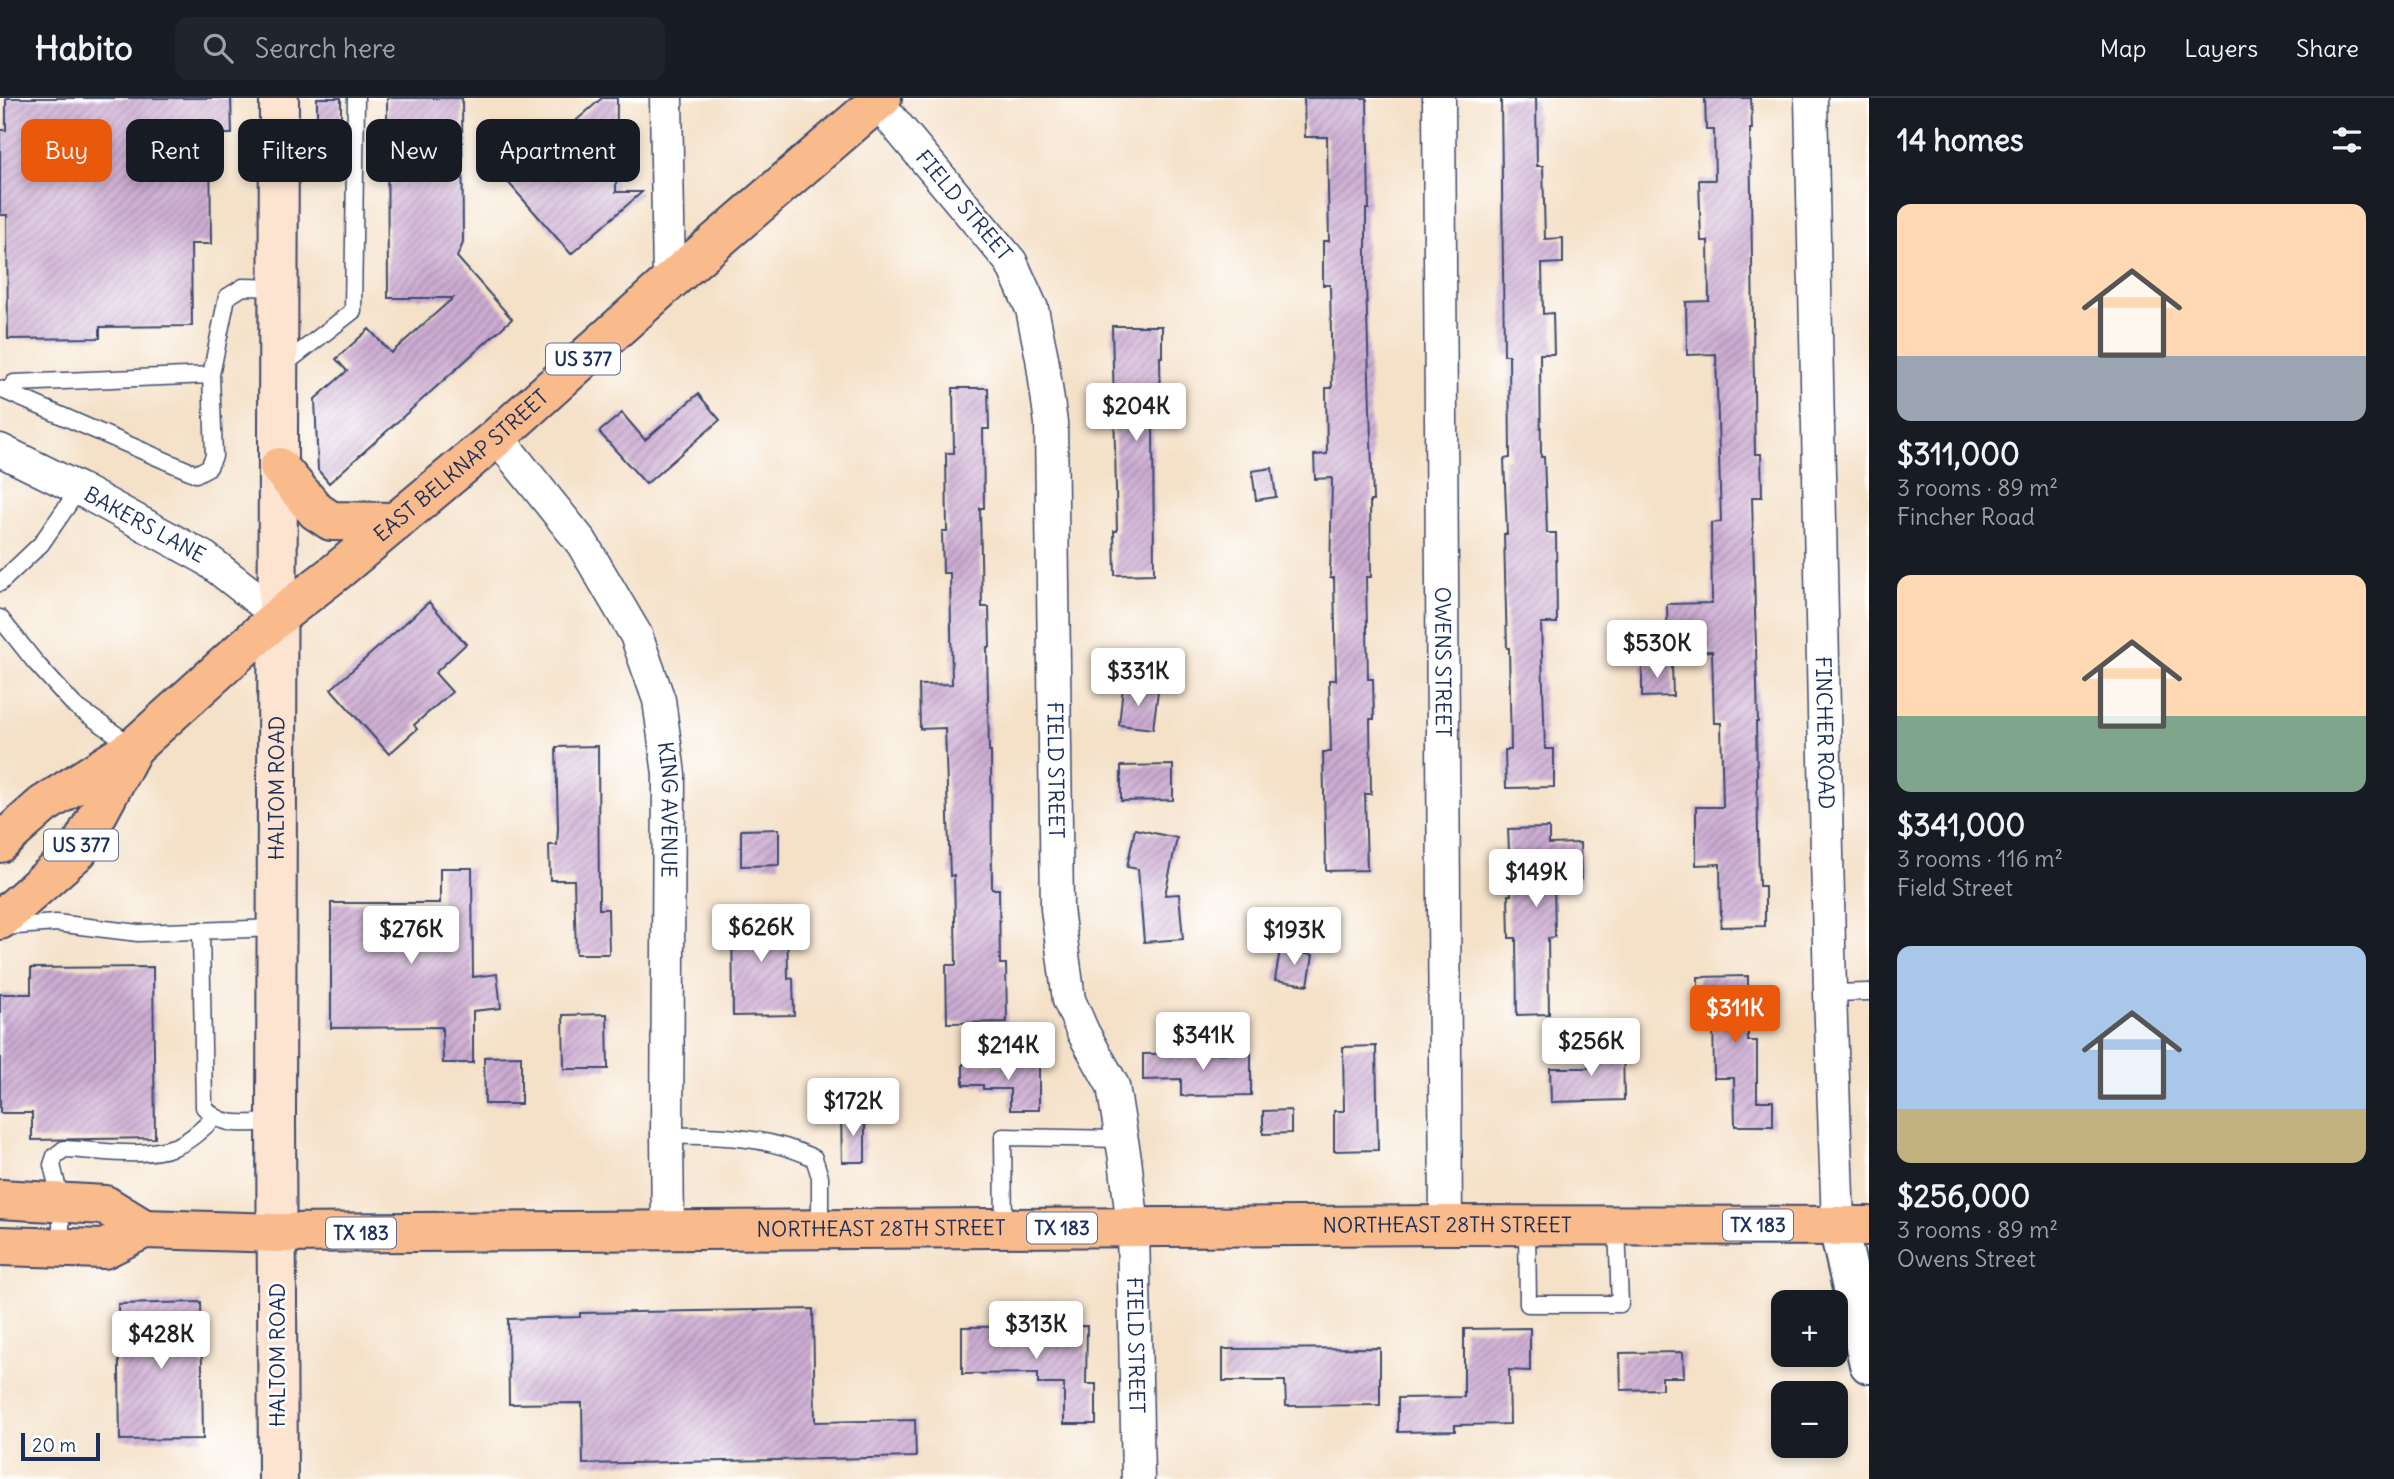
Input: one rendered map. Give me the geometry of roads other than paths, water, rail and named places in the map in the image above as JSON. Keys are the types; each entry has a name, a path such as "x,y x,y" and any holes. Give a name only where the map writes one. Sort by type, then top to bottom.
{"main road":[{"name":"HALTOM ROAD","path":"278,1479 276,1122 279,98"},
{"name":"EAST BELKNAP STREET","path":"134,747 279,616 497,437 669,282 879,100"},
{"path":"279,467 316,511 331,521 396,522"},
{"name":"US 377","path":"0,843 43,805 134,747"},
{"name":"US 377","path":"0,920 78,850 134,747"},
{"name":"NORTHEAST 28TH STREET","path":"0,1199 105,1205 144,1229"},
{"name":"NORTHEAST 28TH STREET","path":"0,1246 104,1249 144,1229 277,1233 1446,1224 1853,1226"},
{"path":"0,1255 61,1248"}],"street":[{"path":"666,98 669,282"},
{"name":"OWENS STREET","path":"1438,98 1446,1224"},
{"name":"FINCHER ROAD","path":"1811,98 1830,993 1869,1364"},
{"name":"FIELD STREET","path":"879,100 1011,262 1031,309 1042,358 1051,423 1056,909 1069,1000 1083,1032 1113,1086 1122,1139 1133,1228 1138,1479"},
{"name":"KING AVENUE","path":"497,437 582,543 636,635 659,700 668,774 668,1231"},
{"name":"BAKERS LANE","path":"0,450 79,489 205,558 279,616"}],"lane":[{"path":"279,368 353,312 356,98"},
{"path":"3,390 196,474 209,467 214,456 211,375 227,297 243,287 279,288"},
{"path":"3,390 14,383 211,375"},
{"path":"0,583 41,544 79,489"},
{"path":"0,618 74,705 134,747"},
{"path":"0,927 57,923 138,933 277,928"},
{"path":"201,930 204,1107 214,1118 227,1123 276,1122"},
{"path":"1830,993 1869,992"},
{"path":"61,1248 61,1202 52,1165 55,1156 64,1149 147,1153 174,1147 193,1136 214,1118"},
{"path":"667,1136 710,1135 761,1141 796,1150 814,1158 820,1177 820,1229"},
{"path":"1003,1228 1003,1137 1122,1139"},
{"path":"1527,1226 1528,1304 1619,1304 1617,1226"}]}
